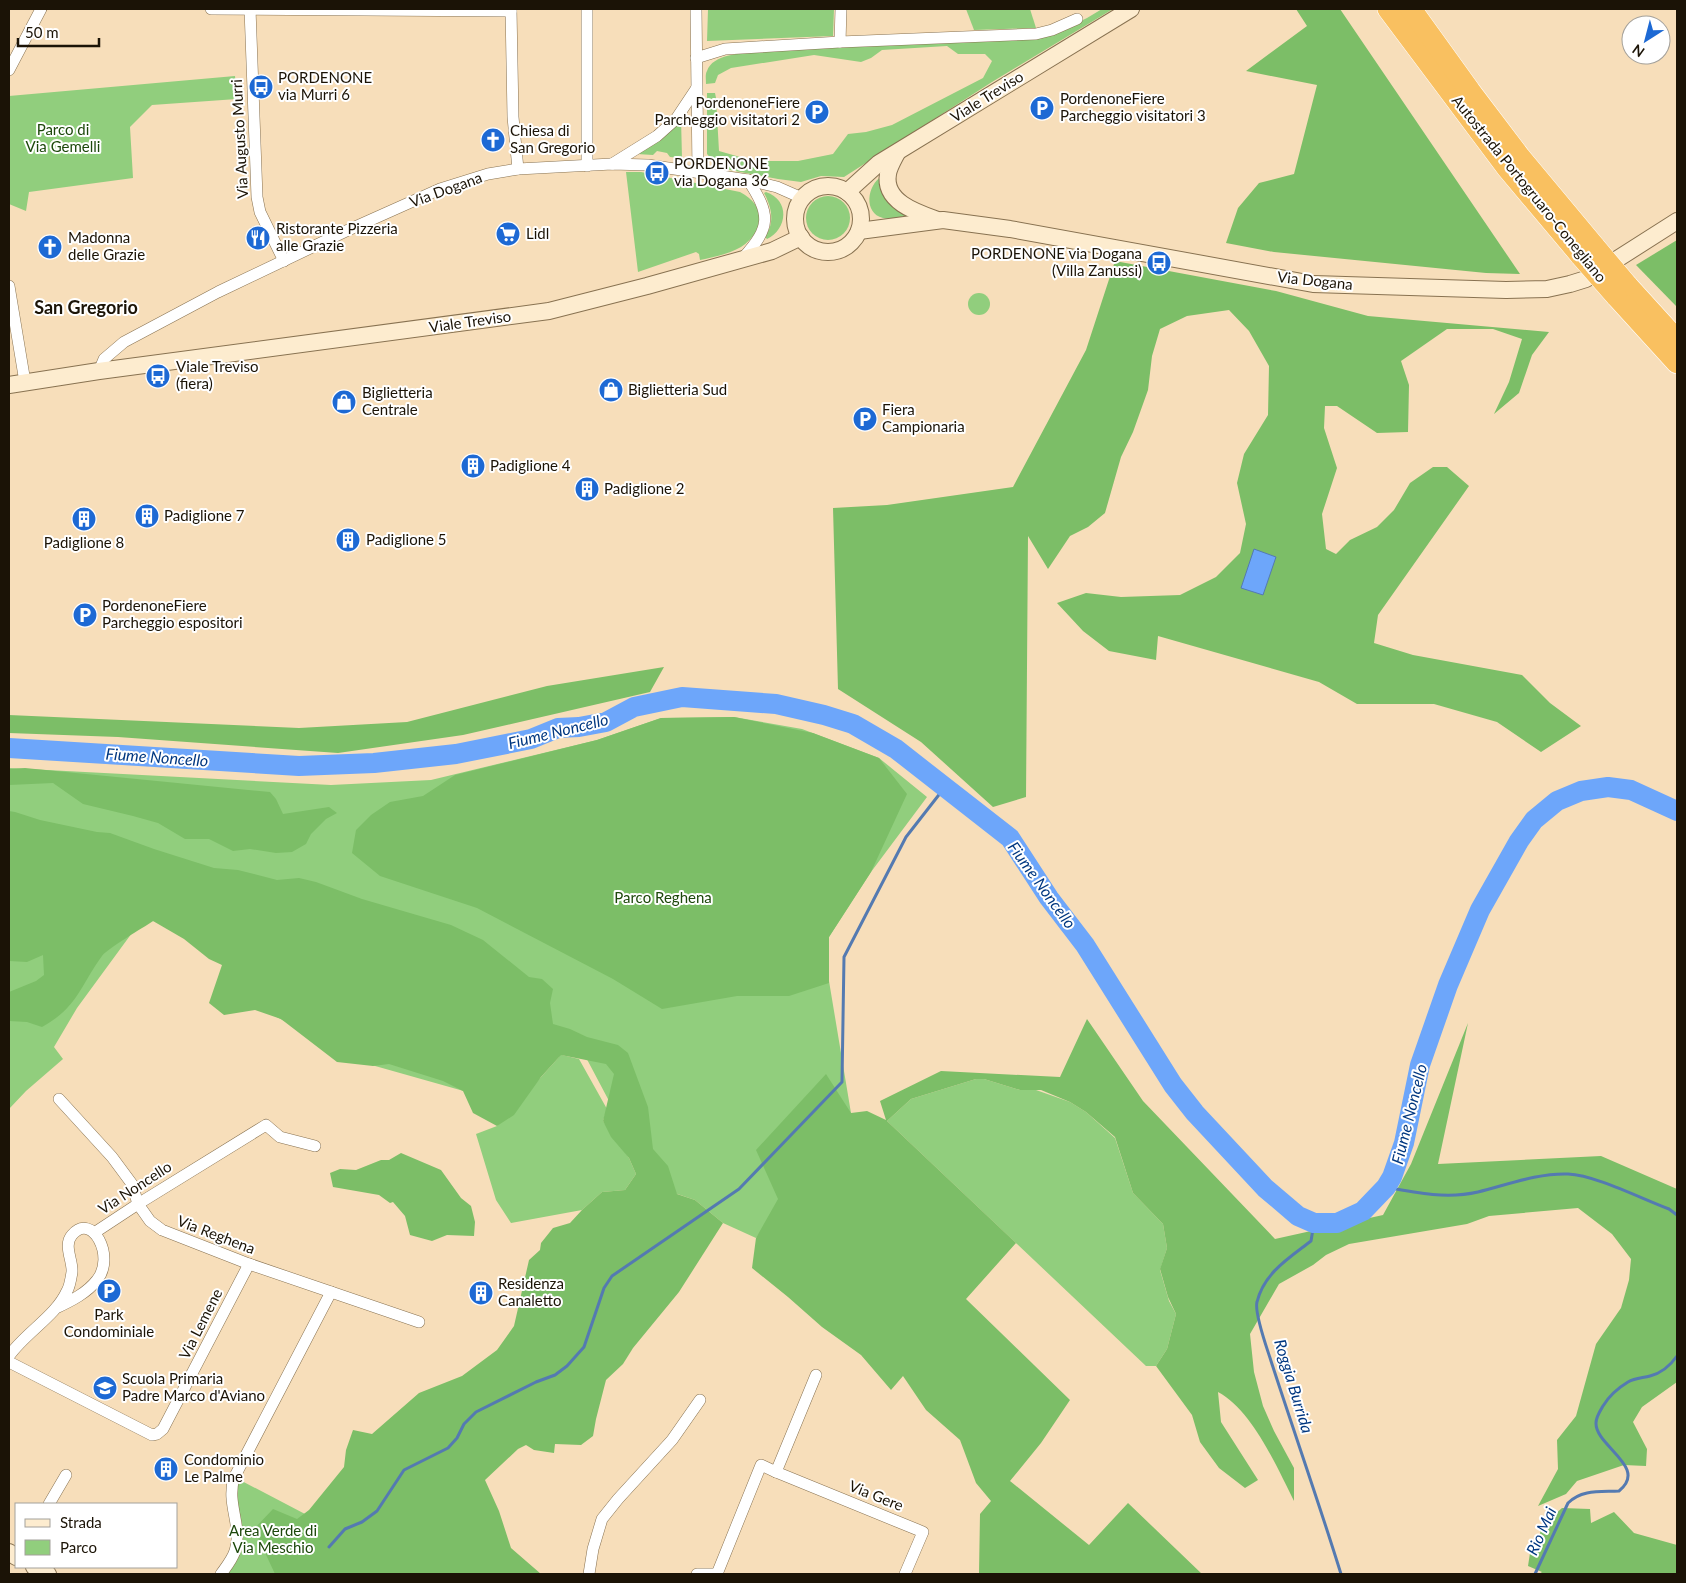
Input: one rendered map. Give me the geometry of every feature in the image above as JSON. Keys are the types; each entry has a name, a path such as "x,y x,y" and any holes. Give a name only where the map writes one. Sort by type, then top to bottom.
{"highway":[{"name":"Autostrada Portogruaro-Conegliano","path":"1388,9 1507,168 1588,251 1621,290 1677,363"},
{"name":"Autostrada Portogruaro-Conegliano","path":"1413,11 1588,251"},
{"name":"Autostrada Portogruaro-Conegliano","path":"1621,290 1677,340"}],"main road":[{"name":"Viale Treviso","path":"847,192 879,164 1130,9"},
{"name":"Via Dogana","path":"897,153 888,174 889,186 898,202 916,212 940,220 1010,229 1313,284 1506,290 1547,288 1586,279 1677,221"},
{"path":"828,185 838,187 847,192 855,199 860,209 859,231 854,240 846,246 832,251 816,249 800,237 795,217 797,207 809,191 828,185"},
{"name":"Via Dogana","path":"859,231 940,220"},
{"name":"Viale Treviso","path":"9,385 99,371 549,311 772,251 800,237"},
{"path":"36,1568 48,1574"}],"street":[{"path":"9,70 41,9"},
{"path":"211,9 511,10 512,118 518,169"},
{"name":"Via Augusto Murri","path":"250,9 257,197 260,212 284,261"},
{"path":"587,9 587,166"},
{"path":"696,9 698,172"},
{"path":"840,42 841,9"},
{"path":"696,58 725,49 1036,34 1052,30 1077,19"},
{"path":"612,164 657,136 676,119 696,89"},
{"name":"Via Dogana","path":"99,371 104,359 124,342 218,292 440,189 488,174 518,169 612,164 648,165 748,180 778,187 802,198"},
{"path":"743,258 760,234 766,214 759,197 748,180"},
{"path":"9,286 25,382"},
{"name":"Via Reghena","path":"59,1099 112,1157 132,1184 138,1204 150,1221 162,1230 250,1264 419,1322"},
{"name":"Via Noncello","path":"9,1356 23,1339 56,1308 68,1291 72,1272 68,1245 70,1236 82,1230 94,1233 266,1125 280,1137 315,1146"},
{"path":"56,1308 76,1298 97,1281 102,1273 103,1248 100,1239 94,1233"},
{"name":"Via Lemene","path":"9,1362 152,1435 157,1434 163,1429 250,1264"},
{"path":"221,1574 234,1553 236,1546 235,1521 230,1493 234,1478 331,1292"},
{"path":"776,1472 816,1375"},
{"path":"589,1574 593,1550 602,1519 672,1440 700,1400"},
{"name":"Via Gere","path":"697,1574 715,1574 761,1465 922,1532 905,1574"},
{"path":"51,1503 66,1475"}],"green space":[{"path":"708,9 834,9 833,36 707,41"},
{"path":"966,9 1030,9 1036,28 974,30"},
{"path":"1102,9 1113,9 992,82 844,177 821,176 801,182 778,179 730,170 717,165 707,154 707,93 715,93 719,151 754,161 798,161 833,154 848,134 866,132 892,125 983,78 992,61 985,54 958,54 947,46 882,50 861,62 814,55 731,68 718,75 715,83 706,84 706,74 710,65 721,58 755,51 1058,32"},
{"path":"1296,9 1340,9 1520,274 1486,273 1274,252 1226,243 1238,208 1259,183 1294,174 1317,85 1246,71 1307,26"},
{"name":"Parco di Via Gemelli","path":"235,76 237,99 152,105 130,127 133,178 29,192 26,211 9,204 9,96"},
{"path":"681,118 682,158 670,157 667,153 657,151 653,155 637,154"},
{"path":"626,172 641,172 740,192 755,204 759,211 760,219 755,234 749,241 732,252 700,260 699,254 696,252 638,272"},
{"path":"882,176 907,216 886,219 872,211 869,198 870,192 877,180"},
{"path":"766,192 779,201 783,215 779,229 767,239 765,237 770,226 771,215 764,193"},
{"path":"824,196 832,196 844,202 850,218 844,234 832,240 824,240 812,234 806,222 806,214 812,202"},
{"path":"1677,240 1677,307 1636,265"},
{"path":"1115,261 1276,291 1368,316 1549,332 1532,355 1519,393 1494,414 1509,382 1522,339 1493,329 1447,329 1401,361 1409,385 1408,432 1377,433 1337,406 1325,406 1324,428 1337,468 1322,514 1326,549 1336,554 1350,540 1377,527 1394,510 1410,483 1433,467 1447,467 1469,486 1378,615 1374,643 1413,655 1522,675 1550,703 1581,726 1541,752 1497,722 1434,704 1357,704 1319,682 1158,636 1156,660 1109,651 1083,631 1057,603 1086,593 1121,597 1180,595 1216,577 1240,553 1246,524 1237,483 1244,454 1268,415 1269,366 1249,331 1229,310 1187,316 1160,329 1152,356 1148,390 1133,432 1121,457 1105,513 1088,527 1070,536 1048,569 1028,536 1026,797 993,807 921,742 838,689 833,508 887,505 1013,487 1086,350"},
{"path":"979,293 989,300 990,304 983,314 979,315 969,308 968,304 975,294"},
{"path":"664,667 650,692 463,735 338,753 118,737 9,733 9,715 299,728 407,722 547,686"},
{"name":"Parco Reghena","path":"734,717 802,729 879,758 927,797 871,872 829,937 828,975 851,1113 756,1238 723,1223 695,1200 654,1186 581,1048 562,1055 579,1059 607,1109 603,1121 629,1158 636,1174 625,1190 602,1192 582,1210 511,1223 496,1200 476,1134 497,1126 560,1056 499,1101 361,1062 273,1015 227,969 170,920 140,922 77,1008 54,1047 63,1059 26,1091 9,1109 9,768 331,785 431,780 597,740 661,718"},
{"path":"734,717 813,733 879,758 907,794 871,872 829,937 829,983 789,996 737,996 662,1009 613,979 477,908 380,876 352,853 356,830 371,815 390,802 423,796 455,775 597,740 661,718"},
{"path":"25,768 270,792 276,799 283,814 329,807 337,813 326,819 311,834 306,844 292,852 276,853 250,849 233,851 209,839 185,839 158,823 83,804 53,783 9,785 9,769"},
{"path":"9,811 40,820 110,833 214,868 238,870 277,880 299,878 316,882 362,899 451,925 483,940 529,977 542,979 553,989 550,1003 553,1024 587,1037 618,1045 628,1053 648,1107 653,1149 668,1166 677,1194 695,1200 723,1223 679,1292 633,1348 623,1364 606,1380 593,1436 581,1445 555,1444 554,1453 534,1450 526,1445 518,1449 485,1480 499,1511 511,1548 541,1574 275,1574 254,1529 273,1509 297,1519 309,1510 344,1467 346,1450 353,1430 372,1434 419,1393 462,1376 497,1350 514,1326 529,1260 540,1250 541,1243 553,1228 570,1223 602,1192 625,1190 636,1174 629,1158 611,1137 603,1121 614,1074 606,1064 561,1055 541,1077 514,1115 497,1126 473,1113 463,1091 443,1081 389,1064 373,1066 337,1062 281,1019 255,1010 224,1015 209,1003 222,965 209,959 184,939 153,921 106,952 71,1004 54,1019 42,1027 27,1022 9,1021 9,992 36,981 44,975 43,955 27,962 9,961"},
{"path":"1087,1019 1143,1101 1275,1239 1383,1215 1411,1164 1468,1023 1438,1164 1601,1156 1677,1189 1677,1382 1642,1407 1633,1422 1647,1449 1646,1466 1624,1465 1577,1481 1566,1494 1538,1506 1558,1469 1557,1440 1576,1416 1596,1344 1621,1308 1629,1280 1631,1259 1612,1234 1578,1208 1489,1216 1467,1224 1349,1244 1326,1255 1313,1265 1279,1284 1250,1334 1254,1372 1263,1406 1294,1468 1294,1501 1253,1425 1230,1400 1218,1392 1221,1422 1258,1480 1245,1488 1219,1468 1200,1442 1192,1415 1156,1366 1167,1349 1176,1314 1168,1297 1160,1269 1167,1248 1163,1224 1133,1193 1115,1137 1086,1112 1070,1102 1041,1090 1020,1090 984,1079 976,1079 911,1099 887,1121 1016,1243 966,1299 1070,1400 1041,1443 1010,1481 1089,1545 1128,1503 1202,1574 979,1574 980,1514 991,1501 976,1483 960,1440 926,1410 903,1376 891,1390 861,1355 822,1327 752,1268 756,1238 778,1199 756,1150 826,1074 851,1113 867,1111 886,1120 880,1101 941,1071 1060,1077"},
{"path":"976,1079 984,1079 1020,1090 1036,1090 1070,1102 1086,1112 1115,1138 1133,1193 1163,1224 1167,1248 1160,1270 1169,1301 1176,1314 1167,1349 1156,1366 1146,1366 887,1121 911,1099"},
{"path":"401,1153 441,1170 461,1198 471,1206 475,1222 474,1236 447,1235 432,1241 410,1235 405,1216 393,1202 390,1203 379,1195 333,1187 330,1173 340,1169 356,1170 381,1160 389,1160"},
{"name":"Area Verde di Via Meschio","path":"238,1479 305,1514 304,1574 227,1574 243,1549 243,1532 235,1491"},
{"path":"1562,1508 1590,1509 1591,1523 1614,1512 1634,1533 1677,1545 1677,1574 1539,1574 1542,1572 1528,1566 1530,1553 1540,1534 1541,1527"}],"water":[{"path":"1254,549 1276,557 1263,595 1241,588"}],"waterway":[{"name":"Fiume Noncello","path":"9,748 299,766 374,763 456,754 531,739 558,728 579,727 606,722 634,707 682,697 776,704 853,724 896,749 1010,838 1049,898 1085,945 1173,1085 1195,1113 1265,1188 1298,1216 1314,1223 1337,1223 1363,1211 1386,1187 1392,1177 1404,1143 1420,1065 1448,985 1480,910 1519,841 1534,820 1557,801 1581,791 1608,787 1631,790 1677,811"},
{"path":"329,1547 345,1529 362,1522 377,1511 404,1470 448,1448 457,1438 464,1424 476,1412 536,1382 555,1375 567,1366 584,1347 604,1288 612,1276 739,1189 842,1082 844,957 906,837 945,787"},
{"name":"Rio Mai","path":"1386,1187 1421,1193 1455,1195 1478,1192 1545,1175 1579,1175 1605,1183 1669,1209 1677,1215"},
{"name":"Roggia Burrida","path":"1314,1223 1311,1241 1271,1274 1260,1292 1257,1307 1264,1340 1341,1574"},
{"name":"Rio Mai","path":"1535,1574 1568,1503 1579,1495 1586,1493 1619,1491 1627,1482 1628,1473 1625,1465 1598,1432 1596,1421 1603,1406 1624,1384 1662,1371 1677,1356"}],"place":[{"name":"PORDENONE via Murri 6","path":"261,87"},
{"name":"PordenoneFiere Parcheggio visitatori 3","path":"1042,108"},
{"name":"PordenoneFiere Parcheggio visitatori 2","path":"817,112"},
{"name":"Chiesa di San Gregorio","path":"493,140"},
{"name":"PORDENONE via Dogana 36","path":"657,173"},
{"name":"Lidl","path":"508,234"},
{"name":"Ristorante Pizzeria alle Grazie","path":"258,238"},
{"name":"Madonna delle Grazie","path":"50,247"},
{"name":"PORDENONE via Dogana (Villa Zanussi)","path":"1159,263"},
{"name":"Viale Treviso (fiera)","path":"158,376"},
{"name":"Biglietteria Sud","path":"611,390"},
{"name":"Biglietteria Centrale","path":"344,402"},
{"name":"Fiera Campionaria","path":"865,419"},
{"name":"Padiglione 4","path":"473,466"},
{"name":"Padiglione 2","path":"587,489"},
{"name":"Padiglione 7","path":"147,516"},
{"name":"Padiglione 8","path":"84,519"},
{"name":"Padiglione 5","path":"348,540"},
{"name":"PordenoneFiere Parcheggio espositori","path":"85,615"},
{"name":"Park Condominiale","path":"109,1291"},
{"name":"Residenza Canaletto","path":"481,1293"},
{"name":"Scuola Primaria Padre Marco d'Aviano","path":"105,1388"},
{"name":"Condominio Le Palme","path":"166,1469"}],"district":[{"name":"San Gregorio","path":"86,308"}]}
